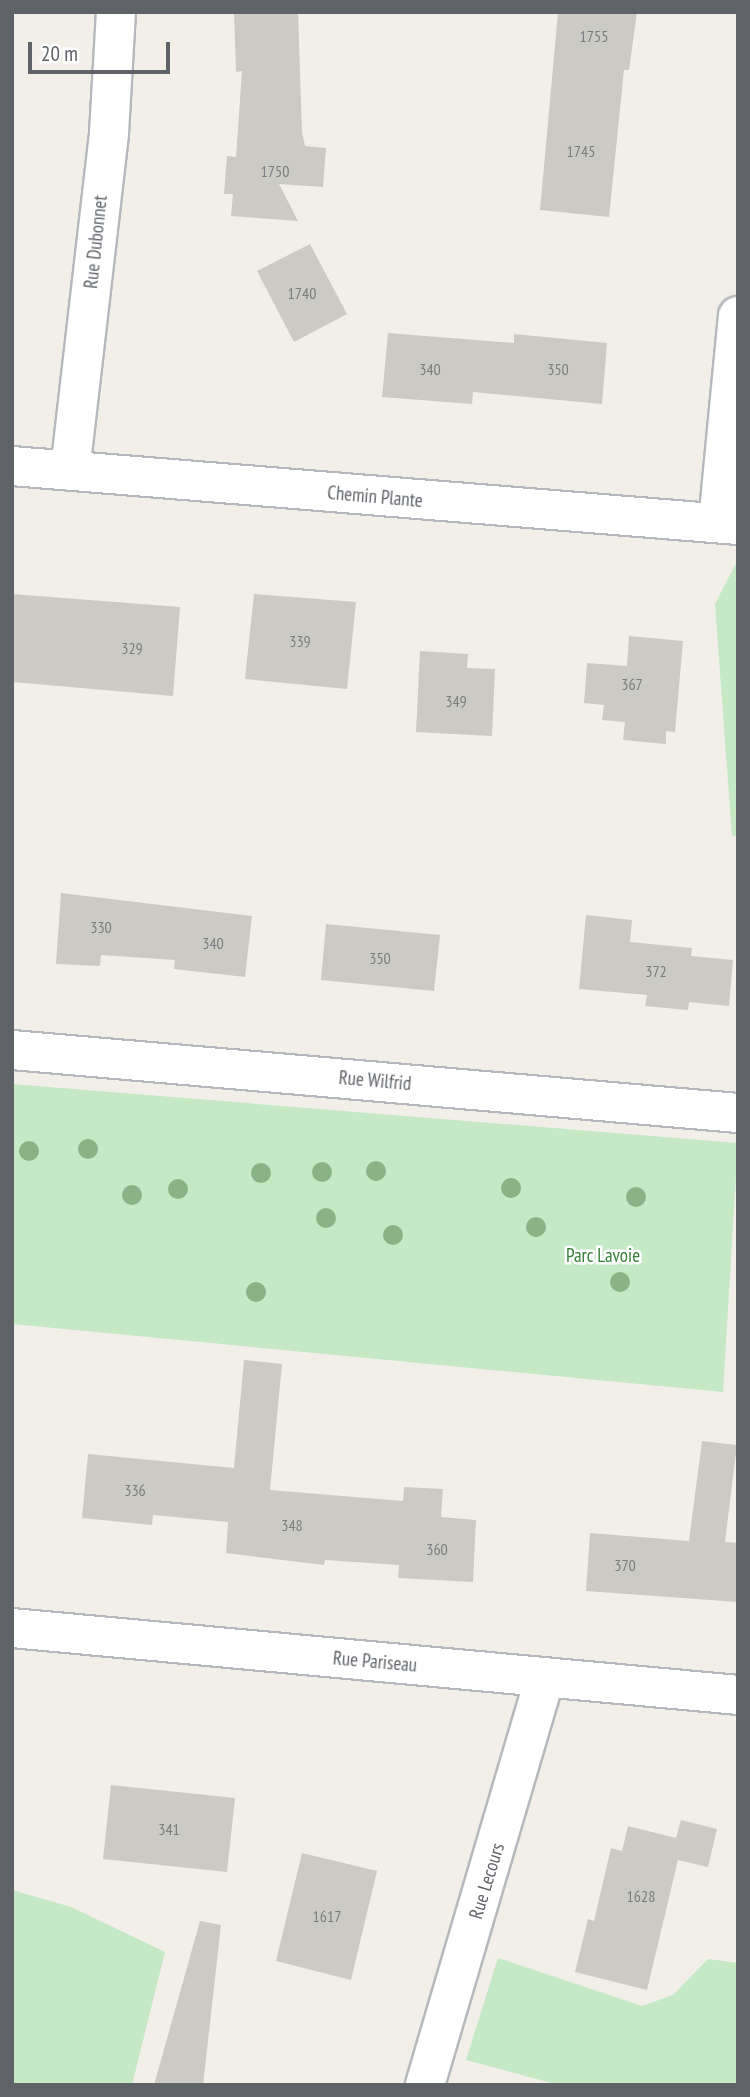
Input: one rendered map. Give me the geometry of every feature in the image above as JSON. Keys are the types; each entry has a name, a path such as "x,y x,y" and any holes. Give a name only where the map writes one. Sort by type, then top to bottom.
{"street":[{"name":"Rue Dubonnet","path":"70,471 108,133 116,12"},
{"path":"728,524 738,316"},
{"name":"Chemin Plante","path":"12,466 728,524"},
{"name":"Rue Wilfrid","path":"12,1050 738,1112"},
{"name":"Rue Pariseau","path":"12,1628 738,1695"},
{"name":"Rue Lecours","path":"425,2085 545,1677"}],"green space":[{"path":"735,565 738,565 738,836 732,836 715,604"},
{"name":"Parc Lavoie","path":"12,1084 738,1143 723,1392 12,1324"},
{"path":"12,1890 71,1907 165,1952 132,2085 12,2085"},
{"path":"498,1958 642,2006 673,1995 708,1959 738,1963 738,2085 559,2085 466,2060"}],"building":[{"path":"234,12 298,12 302,132 305,146 326,148 323,187 279,184 298,221 231,216 233,194 224,194 227,156 236,157 242,71 236,72"},
{"path":"558,12 637,12 629,70 624,70 609,217 540,210"},
{"path":"310,244 347,314 294,342 257,271"},
{"path":"388,333 514,343 514,334 607,343 602,404 473,392 472,404 382,397"},
{"path":"12,594 180,607 173,696 12,682"},
{"path":"254,594 356,602 347,689 245,679"},
{"path":"629,636 683,641 675,732 666,731 666,744 623,740 625,722 602,720 604,705 584,703 587,663 627,666"},
{"path":"420,651 468,654 467,668 495,669 492,736 416,732"},
{"path":"61,893 252,916 245,977 174,969 175,960 101,955 100,966 56,964"},
{"path":"586,915 632,920 630,942 692,948 691,956 733,960 729,1006 689,1002 688,1010 645,1006 647,995 579,989"},
{"path":"326,924 440,935 434,991 321,980"},
{"path":"244,1360 282,1364 270,1490 403,1501 404,1487 443,1489 441,1517 476,1520 473,1582 398,1578 399,1565 325,1560 324,1565 226,1553 228,1522 153,1515 152,1525 82,1518 88,1454 234,1468"},
{"path":"702,1441 737,1445 725,1542 738,1543 738,1602 586,1591 590,1533 689,1541"},
{"path":"111,1785 235,1798 227,1872 103,1859"},
{"path":"681,1820 717,1829 708,1867 678,1860 647,1990 575,1972 588,1919 594,1921 611,1848 622,1851 628,1826 676,1838"},
{"path":"302,1853 377,1871 351,1980 276,1961"},
{"path":"200,1921 221,1925 203,2085 154,2085"}]}
